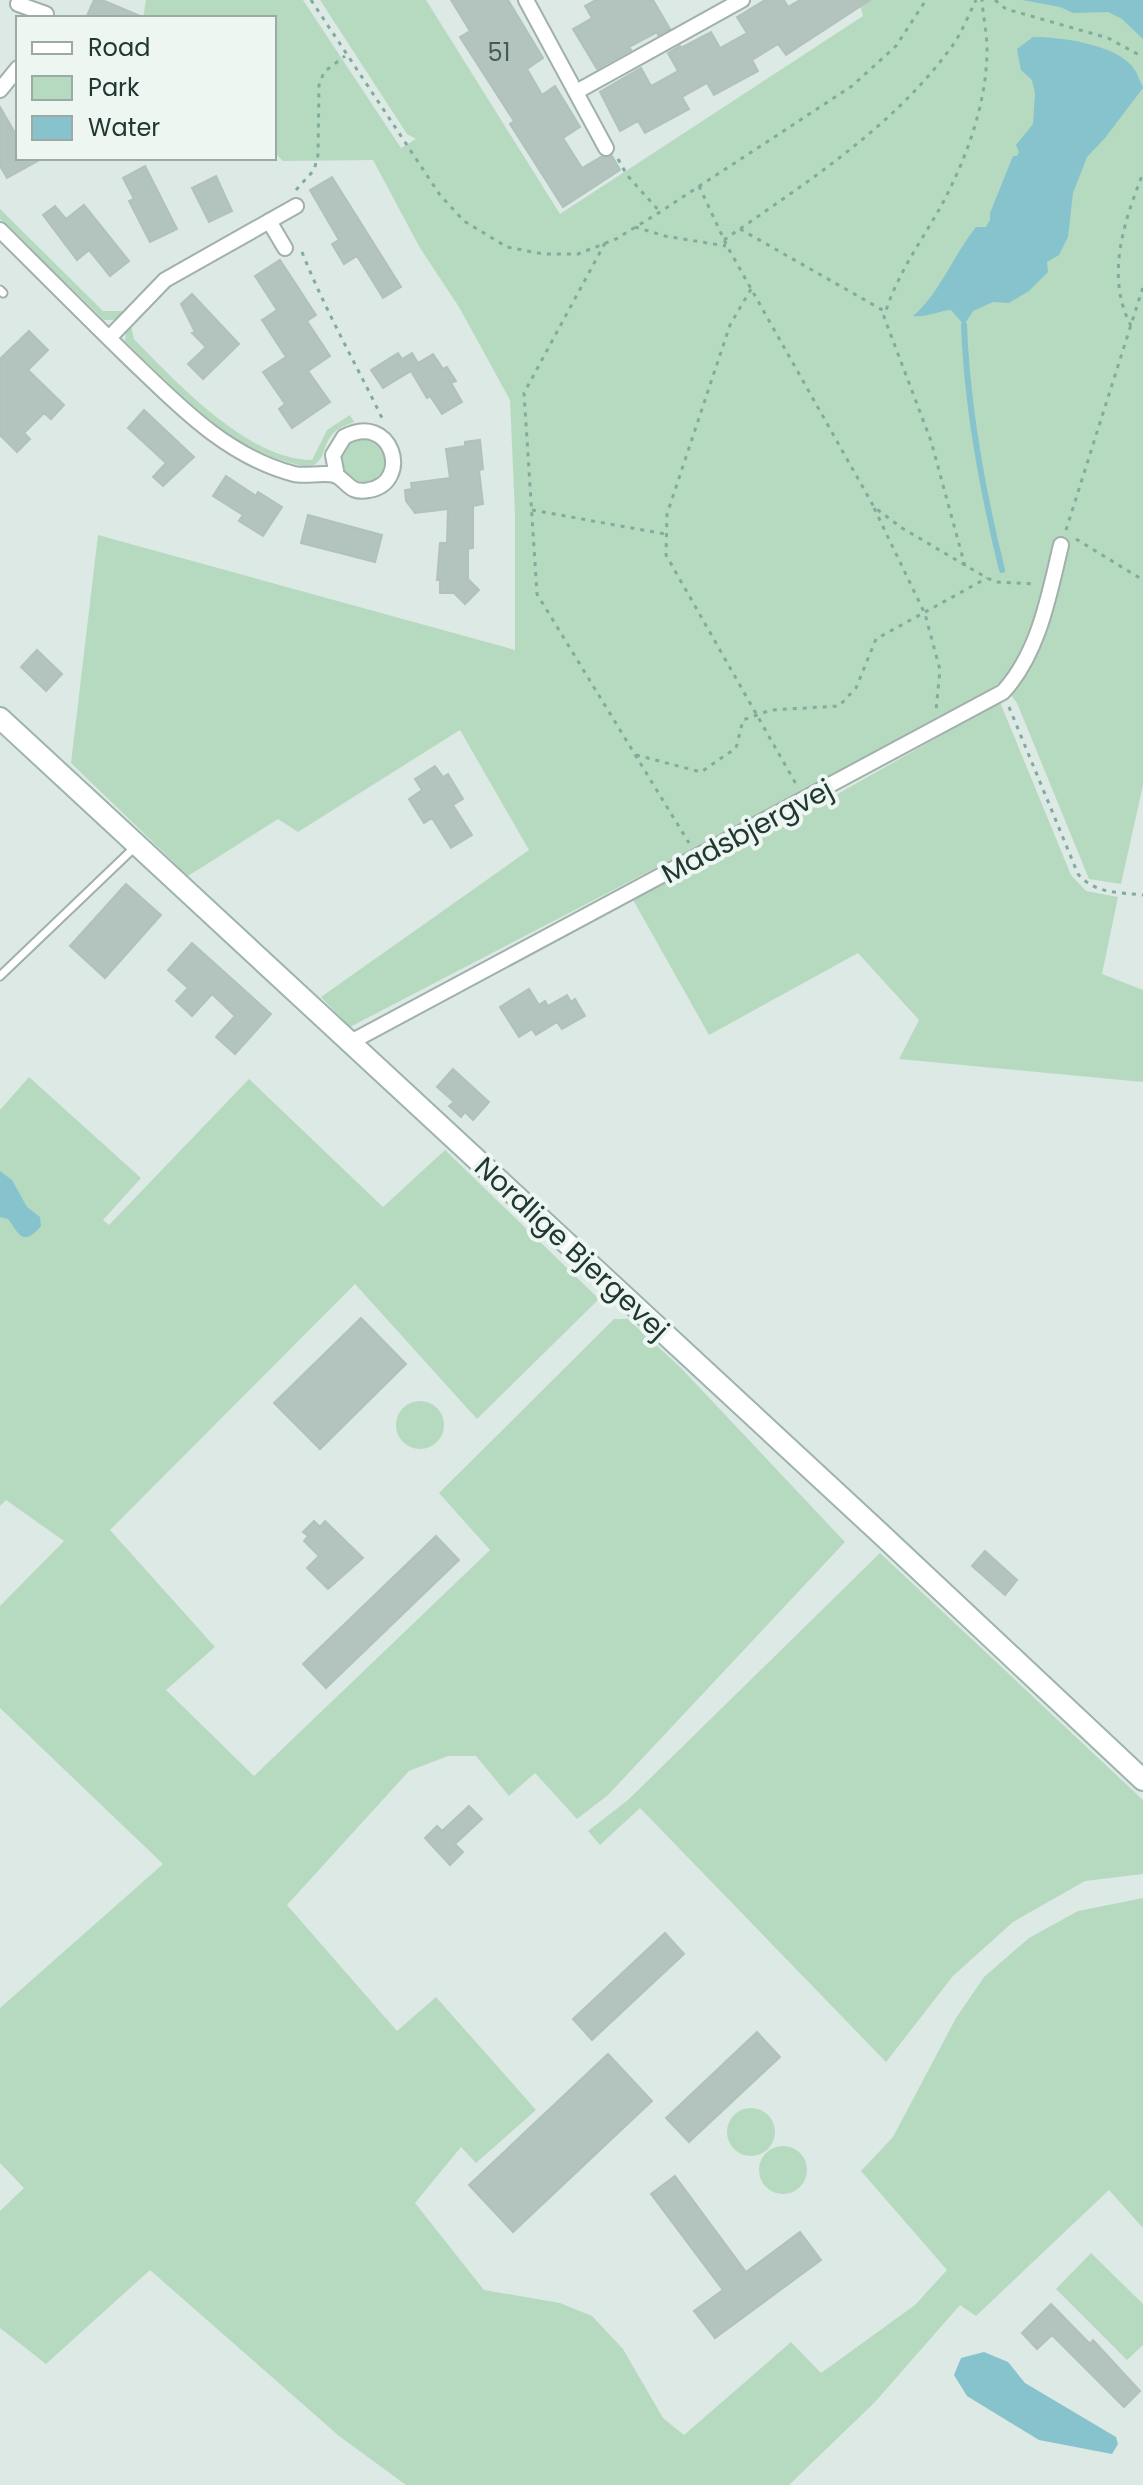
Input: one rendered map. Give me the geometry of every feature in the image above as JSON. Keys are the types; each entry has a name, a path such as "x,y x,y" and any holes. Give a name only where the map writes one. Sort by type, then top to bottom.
{"street":[{"path":"526,0 606,148"},
{"path":"576,92 742,0"},
{"path":"18,4 47,11"},
{"path":"0,90 16,70"},
{"path":"109,338 165,280 296,206"},
{"path":"269,221 285,248"},
{"path":"0,230 191,417 229,445 267,464 297,474 337,476"},
{"path":"364,430 375,432 389,445 393,454 391,472 378,487 360,491 351,489 337,476 333,455 344,437 364,430"},
{"name":"Madsbjergvej","path":"349,1043 1003,692 1023,667 1041,620 1063,539"},
{"name":"Nordlige Bjergevej","path":"0,718 1143,1780"}],"lane":[{"path":"0,976 136,845"}],"path":[{"path":"724,240 819,173 902,105 952,47 976,0"},
{"path":"965,566 931,441 884,317 889,297 942,203 974,130 987,49 982,0"},
{"path":"995,0 1006,9 1108,38 1143,57"},
{"path":"296,206 291,195 314,170 318,155 319,85 324,72 346,55"},
{"path":"606,148 613,150 627,175 660,212"},
{"path":"1131,326 1121,308 1118,286 1120,239 1143,173"},
{"path":"699,186 727,246 874,507 925,614 940,670 935,730"},
{"path":"635,227 665,236 727,246"},
{"path":"740,229 886,312"},
{"path":"285,248 297,241 324,307 385,423 375,432"},
{"path":"605,243 524,393 537,594 698,857"},
{"path":"1143,287 1063,539 1143,580"},
{"path":"751,289 730,325 667,514 666,555 805,800"},
{"path":"874,507 902,528 987,578 996,582 1051,586"},
{"path":"532,510 665,534"},
{"path":"635,755 701,772 736,748 743,720 771,710 839,706 856,688 876,639 987,578"},
{"path":"1003,692 1078,874 1099,891 1143,895"}],"green space":[{"path":"146,0 303,0 401,148 416,139 407,134 320,0 426,0 560,214 863,16 859,0 1143,0 1143,785 1121,884 1089,879 1017,703 1001,682 932,724 350,1027 321,997 529,850 460,730 298,832 278,819 188,876 71,763 98,535 515,650 515,513 510,400 459,307 420,248 373,160 283,161 276,154 276,16 143,16"},
{"path":"0,209 103,311 123,311 115,320 104,320 0,219"},
{"path":"131,326 134,339 192,396 215,416 263,447 288,457 312,460 327,430 350,415 354,422 333,433 321,458 309,467 255,449 208,419 125,341 126,331"},
{"path":"363,438 378,445 385,460 378,475 363,482 348,475 341,460 348,445"},
{"path":"1000,702 1071,875 1086,891 1118,897 1102,974 1143,990 1143,1082 899,1059 919,1020 858,953 709,1035 632,898 813,808"},
{"path":"29,1077 141,1178 103,1220 109,1225 249,1079 383,1207 445,1150 599,1299 477,1419 355,1284 110,1530 215,1647 166,1690 254,1776 490,1550 439,1493 614,1319 628,1319 680,1367 845,1542 608,1795 577,1819 535,1773 509,1796 476,1756 448,1756 409,1771 287,1905 397,2031 436,1997 536,2110 476,2163 461,2147 415,2203 484,2290 560,2303 592,2316 623,2349 663,2418 684,2435 791,2342 821,2373 915,2305 947,2270 861,2171 893,2137 956,2018 984,1977 1029,1938 1078,1911 1143,1898 1143,2228 1109,2190 976,2316 960,2305 875,2402 789,2485 406,2485 339,2436 150,2270 46,2364 0,2328 0,2211 24,2188 0,2163 0,2008 163,1864 0,1708 0,1606 64,1541 6,1500 0,1506 0,1110"},
{"path":"420,1401 437,1408 444,1425 437,1442 420,1449 403,1442 396,1425 403,1408"},
{"path":"880,1553 1143,1800 1143,1874 1085,1881 1013,1922 953,1976 886,2062 640,1808 600,1845 588,1831 628,1800"},
{"path":"751,2108 768,2115 775,2132 768,2149 751,2156 734,2149 727,2132 734,2115"},
{"path":"783,2146 800,2153 807,2170 800,2187 783,2194 766,2187 759,2170 766,2153"},
{"path":"1091,2253 1143,2304 1143,2345 1127,2360 1056,2289"}],"water":[{"path":"1022,0 1143,0 1143,39 1122,19 1108,12 1073,13 1060,7"},
{"path":"1033,37 1071,40 1112,52 1133,67 1143,88 1087,157 1073,193 1068,237 1059,255 1047,262 1048,272 1029,291 1009,303 993,302 973,311 964,325 951,310 913,316 939,285 976,227 986,227 1013,156 1019,152 1016,145 1033,124 1035,93 1032,80 1021,70 1017,49"},
{"path":"0,1171 12,1180 27,1207 40,1217 41,1226 35,1233 22,1236 8,1219 0,1217"},
{"path":"984,2352 1008,2362 1025,2383 1116,2437 1118,2444 1112,2454 1039,2440 967,2396 954,2375 961,2358"}],"building":[{"path":"94,0 102,0 140,16 87,16"},
{"path":"451,0 508,0 543,58 527,69 542,95 555,86 580,127 563,138 582,168 601,157 612,156 620,170 563,207 510,124 514,121 460,37 470,31"},
{"path":"596,0 653,0 670,29 658,35 657,32 629,47 631,50 597,69 573,29 592,18 585,6"},
{"path":"765,0 784,0 788,7 800,0 870,0 786,55 778,44 752,60 758,71 714,95 707,83 682,97 689,109 645,133 638,121 620,131 600,92 641,68 651,86 678,71 668,53 711,32 720,48 747,33 737,17"},
{"path":"0,107 16,135 16,160 39,160 7,178 0,166"},
{"path":"145,166 177,229 150,242 129,201 134,199 123,178"},
{"path":"216,176 232,211 209,222 192,188"},
{"path":"332,177 401,287 383,298 357,256 344,264 332,244 339,240 310,190"},
{"path":"84,205 129,261 110,276 89,250 77,260 43,215 55,206 66,219"},
{"path":"280,260 316,315 307,321 330,356 308,371 330,402 292,428 279,409 285,404 263,372 286,357 262,320 277,310 255,276"},
{"path":"192,294 239,344 203,379 188,364 206,347 192,333 195,332 181,304"},
{"path":"29,331 48,350 28,370 64,405 51,419 44,413 24,433 30,439 17,452 0,435 0,359"},
{"path":"398,353 402,359 412,353 418,363 433,354 456,381 451,383 462,402 442,414 430,396 427,398 411,371 383,388 371,370"},
{"path":"144,410 194,457 163,486 153,477 166,463 128,428"},
{"path":"480,440 483,469 479,470 483,504 473,506 473,548 468,549 468,579 479,590 465,604 454,593 440,593 440,580 437,580 440,543 447,543 448,509 415,513 406,501 405,490 412,489 411,483 450,478 446,449"},
{"path":"226,476 256,496 258,492 282,507 263,536 239,521 243,515 213,496"},
{"path":"308,515 382,535 375,562 301,543"},
{"path":"37,650 62,674 46,691 21,667"},
{"path":"435,766 443,777 448,774 463,799 453,805 472,835 451,848 432,818 424,823 409,799 422,790 415,779"},
{"path":"126,884 161,915 105,978 70,946"},
{"path":"192,943 271,1014 235,1054 216,1037 235,1016 212,994 192,1016 176,1001 188,988 168,970"},
{"path":"529,989 539,1005 545,1001 548,1006 567,995 571,1002 575,999 585,1016 562,1029 557,1022 536,1035 532,1029 519,1037 500,1007"},
{"path":"453,1069 489,1102 473,1120 465,1112 461,1117 449,1106 454,1102 437,1087"},
{"path":"361,1318 406,1364 320,1449 274,1403"},
{"path":"314,1521 320,1527 325,1521 363,1558 328,1589 307,1568 319,1556 304,1541 308,1536 303,1532"},
{"path":"436,1536 459,1560 326,1688 303,1664"},
{"path":"985,1551 1017,1580 1005,1595 972,1566"},
{"path":"469,1806 482,1819 455,1844 463,1852 450,1865 425,1838 437,1826 442,1831"},
{"path":"665,1933 684,1954 592,2040 573,2019"},
{"path":"757,2032 780,2057 689,2142 666,2118"},
{"path":"608,2054 652,2101 513,2232 469,2185"},
{"path":"675,2176 746,2272 800,2232 821,2260 715,2338 694,2311 723,2290 651,2194"},
{"path":"1051,2304 1090,2344 1093,2340 1140,2391 1124,2407 1052,2335 1037,2349 1022,2333"}],"waterway":[{"path":"964,325 968,387 977,448 1002,570"}]}
